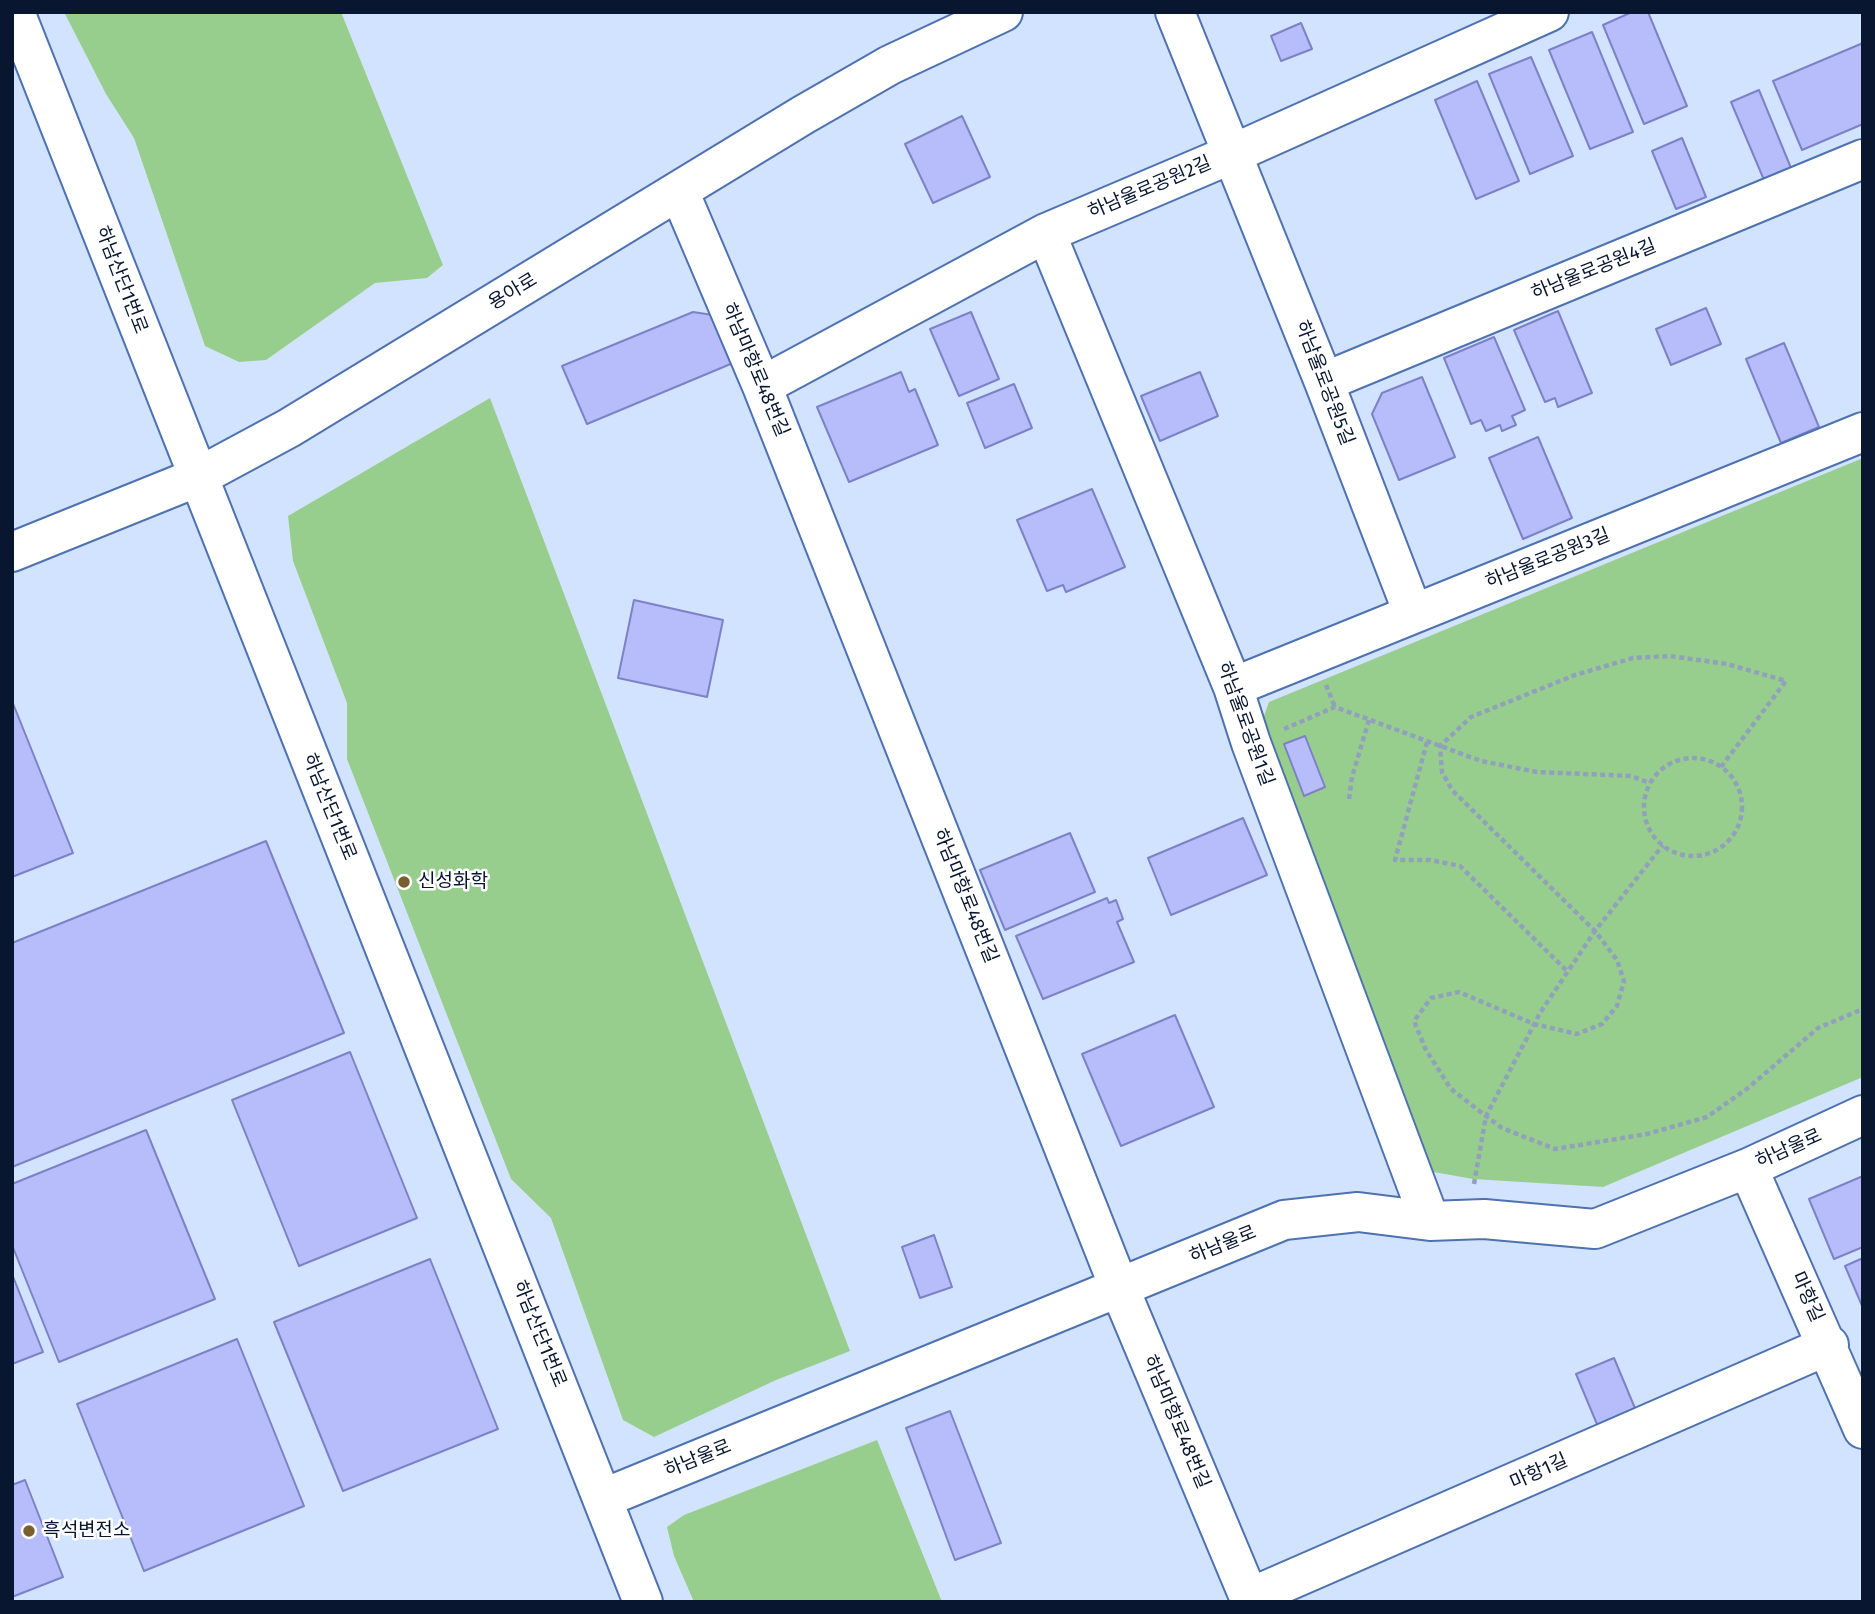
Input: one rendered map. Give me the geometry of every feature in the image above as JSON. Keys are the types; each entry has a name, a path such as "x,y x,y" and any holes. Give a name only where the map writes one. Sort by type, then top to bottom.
{"street":[{"name":"하남산단1번로","path":"15,12 643,1602"},
{"name":"용아로","path":"12,552 198,477 289,428 890,65 1003,12"},
{"name":"하남울로공원5길","path":"1175,12 1325,382 1413,613"},
{"name":"하남울로공원2길","path":"762,386 1045,233 1232,154 1549,12"},
{"name":"하남울로공원4길","path":"1325,382 1863,159"},
{"name":"하남마항로48번길","path":"679,191 762,386 1119,1287 1250,1600"},
{"name":"하남울로공원1길","path":"1045,233 1233,687 1251,743 1430,1221"},
{"name":"하남울로공원3길","path":"1233,687 1863,432"},
{"name":"하남울로","path":"604,1498 1284,1220 1358,1212 1430,1221 1484,1219 1595,1229 1748,1168 1863,1115"},
{"name":"마항길","path":"1748,1168 1829,1345 1863,1429"},
{"name":"마항1길","path":"1250,1600 1829,1345"}],"path":[{"path":"1440,746 1471,717 1574,675 1633,658 1670,656 1704,661 1786,681 1721,767"},
{"path":"1251,743 1335,707 1481,761 1537,772 1631,776 1650,783"},
{"path":"1349,799 1352,776 1369,720"},
{"path":"1427,741 1395,860 1430,860 1460,866 1567,971"},
{"path":"1440,746 1442,772 1452,790 1595,931 1617,960 1624,981 1617,1006 1602,1024 1577,1034 1534,1024 1459,992 1431,998 1414,1021 1426,1051 1451,1089 1502,1128 1555,1149 1647,1135 1707,1117 1748,1088 1818,1028 1863,1009"},
{"path":"1686,758 1701,758 1721,767 1737,785 1741,800 1736,830 1714,851 1700,856 1684,855 1663,845 1649,828 1644,813 1650,783 1665,767 1686,758"},
{"path":"1484,1219 1473,1180 1486,1116 1534,1024 1567,971 1663,845"}],"green space":[{"path":"64,12 341,12 443,265 427,278 375,283 266,360 239,362 205,346 134,138 106,94"},
{"path":"490,398 850,1351 776,1380 654,1437 623,1420 551,1218 511,1179 347,759 347,703 293,561 288,516"},
{"path":"1863,458 1863,1077 1603,1187 1473,1179 1428,1171 1259,730 1269,702"},
{"path":"877,1440 942,1602 694,1602 674,1556 667,1527 684,1515"}],"building":[{"path":"1632,12 1648,12 1687,106 1644,124 1603,25"},
{"path":"1301,23 1312,49 1281,61 1271,36"},
{"path":"1592,32 1633,132 1590,149 1549,50"},
{"path":"1863,43 1863,124 1802,150 1773,81"},
{"path":"1531,57 1573,156 1530,174 1489,74"},
{"path":"1477,81 1519,181 1476,199 1435,100"},
{"path":"1759,90 1791,168 1764,180 1731,102"},
{"path":"962,116 990,177 933,203 905,144"},
{"path":"1682,138 1706,197 1676,209 1652,151"},
{"path":"1706,308 1721,344 1671,365 1656,329"},
{"path":"1558,311 1592,393 1558,407 1555,398 1545,402 1514,330"},
{"path":"693,312 713,315 733,363 587,424 562,366"},
{"path":"971,312 999,379 959,396 930,329"},
{"path":"1494,337 1525,410 1512,416 1516,425 1502,431 1500,425 1486,431 1481,420 1471,424 1444,358"},
{"path":"1784,343 1819,427 1781,443 1746,359"},
{"path":"901,372 909,392 915,389 938,445 849,482 817,407"},
{"path":"1200,372 1218,416 1160,441 1141,396"},
{"path":"1422,377 1455,457 1399,480 1372,414 1382,393"},
{"path":"1014,384 1032,428 985,448 967,403"},
{"path":"1538,437 1572,518 1523,539 1489,458"},
{"path":"1092,489 1125,567 1066,592 1063,585 1047,591 1017,520"},
{"path":"634,600 723,620 707,697 618,678"},
{"path":"12,701 73,853 12,877"},
{"path":"1305,736 1325,787 1304,796 1284,744"},
{"path":"1243,818 1267,875 1171,915 1148,858"},
{"path":"1070,833 1095,892 1005,930 980,870"},
{"path":"266,841 344,1033 12,1167 12,943"},
{"path":"1107,898 1109,903 1116,900 1123,919 1117,922 1134,962 1043,999 1016,936"},
{"path":"1175,1015 1214,1107 1121,1146 1082,1054"},
{"path":"350,1052 417,1218 299,1266 232,1100"},
{"path":"146,1130 215,1299 59,1362 12,1245 12,1184"},
{"path":"1863,1176 1863,1247 1834,1259 1809,1199"},
{"path":"934,1235 952,1287 920,1298 902,1247"},
{"path":"1863,1258 1863,1308 1845,1266"},
{"path":"430,1259 498,1429 343,1491 274,1322"},
{"path":"12,1274 43,1352 12,1364"},
{"path":"237,1339 304,1506 144,1571 77,1404"},
{"path":"1614,1358 1637,1413 1599,1429 1576,1374"},
{"path":"950,1411 1001,1543 955,1560 906,1428"},
{"name":"흑석변전소","path":"25,1480 63,1577 12,1597 12,1485"}],"place":[{"name":"신성화학","path":"404,882"},
{"name":"흑석변전소","path":"29,1531"}]}
